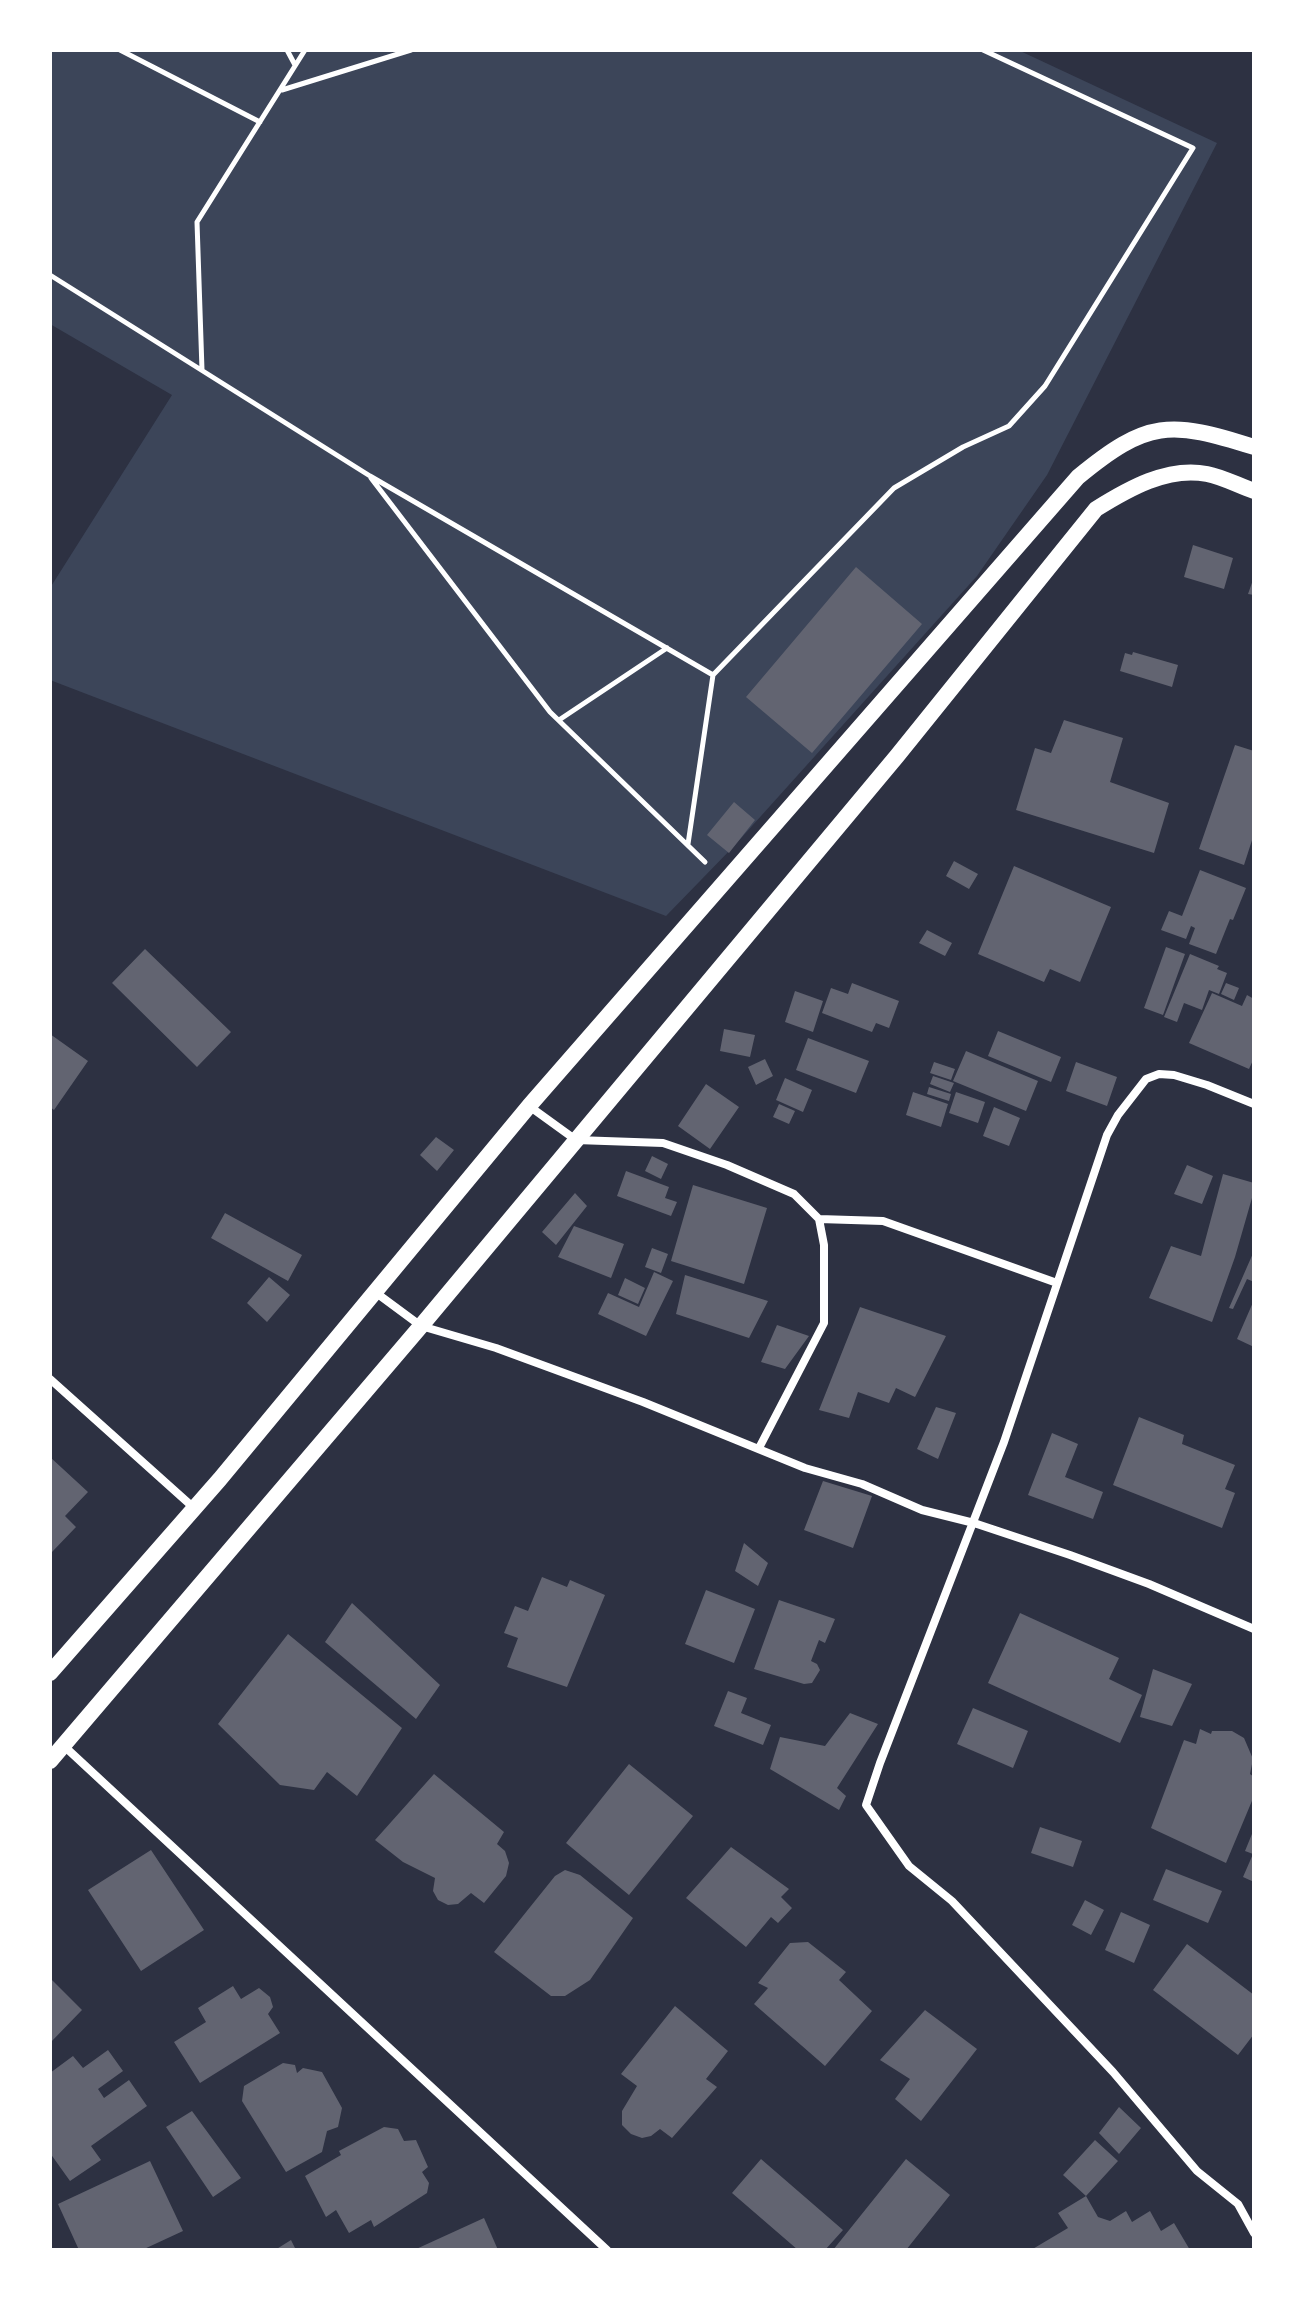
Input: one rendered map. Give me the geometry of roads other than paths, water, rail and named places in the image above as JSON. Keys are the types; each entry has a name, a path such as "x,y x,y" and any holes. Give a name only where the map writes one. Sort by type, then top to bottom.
{"main road":[{"path":"50,1673 194,1509 529,1106 1078,477 1132,437 1164,429 1203,430 1254,447"},
{"path":"50,1761 421,1326 897,756 1096,509 1124,491 1179,471 1208,474 1254,491"}],"street":[{"path":"1254,1104 1174,1075 1159,1074 1146,1079 1127,1102 1107,1135 1033,1360 866,1805 909,1866 952,1901 1113,2072 1197,2171 1238,2204 1254,2233"},
{"path":"529,1106 576,1140 663,1143 727,1165 794,1194 819,1219 824,1245 824,1323 759,1448"},
{"path":"819,1219 883,1221 1057,1283"},
{"path":"375,1292 421,1326 496,1348 805,1468 862,1484 922,1510 974,1523 1149,1584 1254,1629"},
{"path":"50,1379 194,1509"},
{"path":"64,1746 607,2250"}]}
